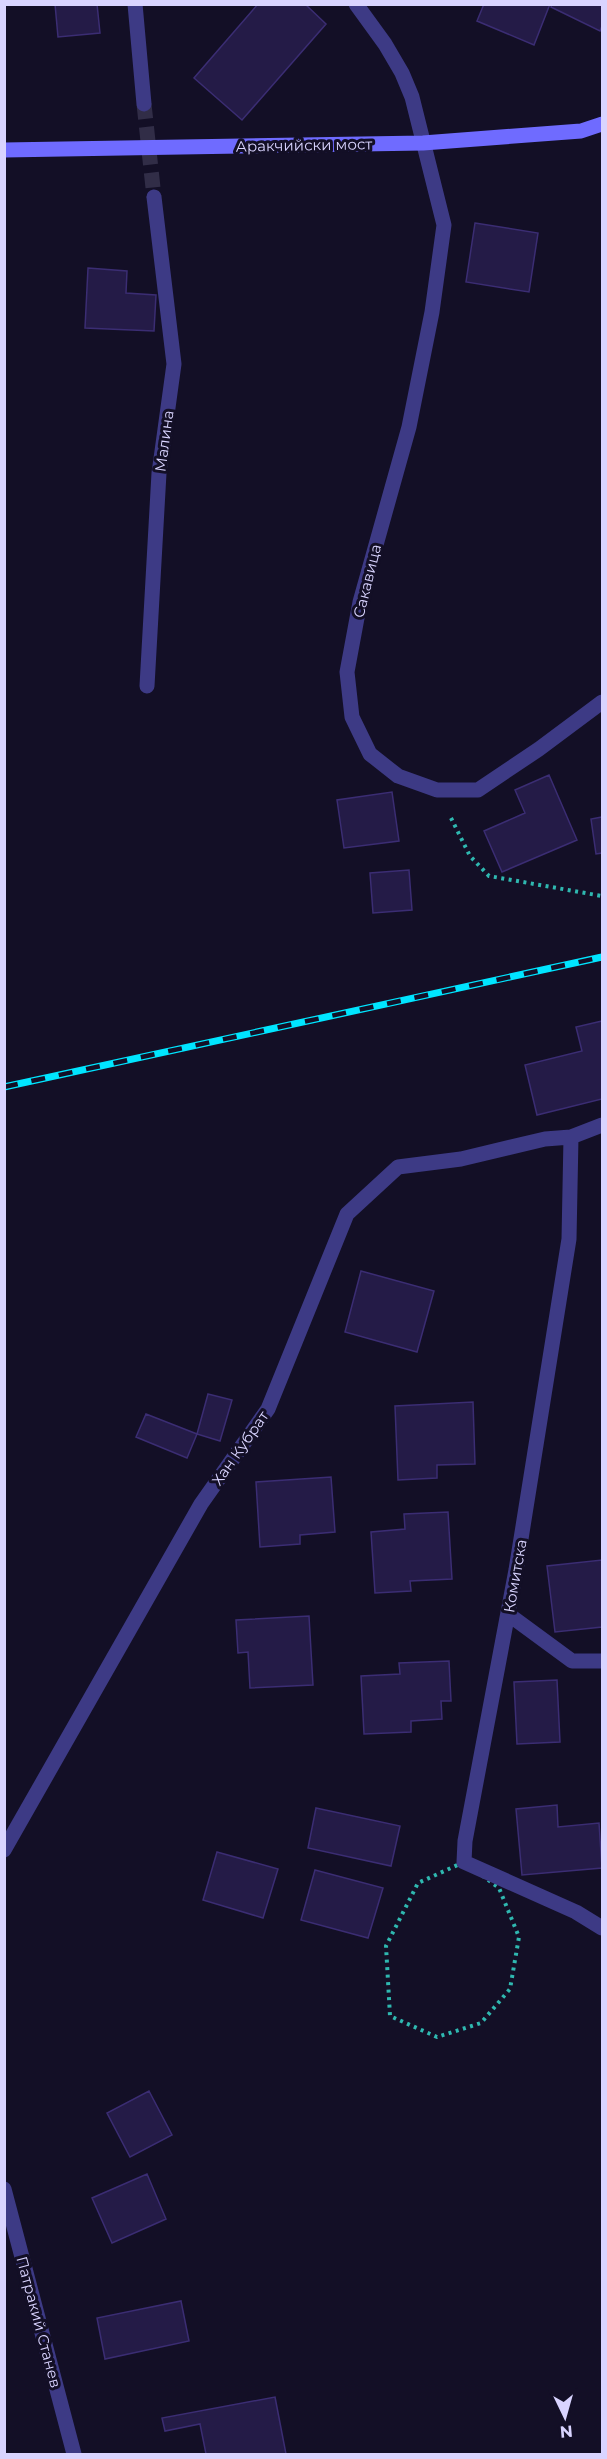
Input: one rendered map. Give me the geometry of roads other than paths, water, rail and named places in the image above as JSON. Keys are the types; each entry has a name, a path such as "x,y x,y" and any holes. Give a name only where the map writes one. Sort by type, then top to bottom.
{"main road":[{"name":"Аракчийски мост","path":"4,150 423,143 581,131 603,124"}],"street":[{"path":"135,4 144,104"},
{"name":"Сакавица","path":"356,4 385,44 402,73 412,97 444,225 432,312 409,427 360,602 347,672 352,717 370,754 398,776 437,790 478,790 603,702"},
{"name":"Малина","path":"147,686 159,473 174,364 154,197"},
{"name":"Хан Кубрат","path":"4,1850 201,1504 268,1409 347,1214 398,1167 460,1159 545,1139 571,1137 603,1125"},
{"name":"Комитска","path":"571,1137 569,1239 508,1614 465,1841 464,1862 576,1912 603,1928"},
{"path":"508,1614 572,1661 603,1661"},
{"name":"Патракий Станев","path":"4,2188 74,2454"}],"tunnel":[{"path":"144,104 154,197"}],"railway":[{"path":"4,1087 602,957"}]}
